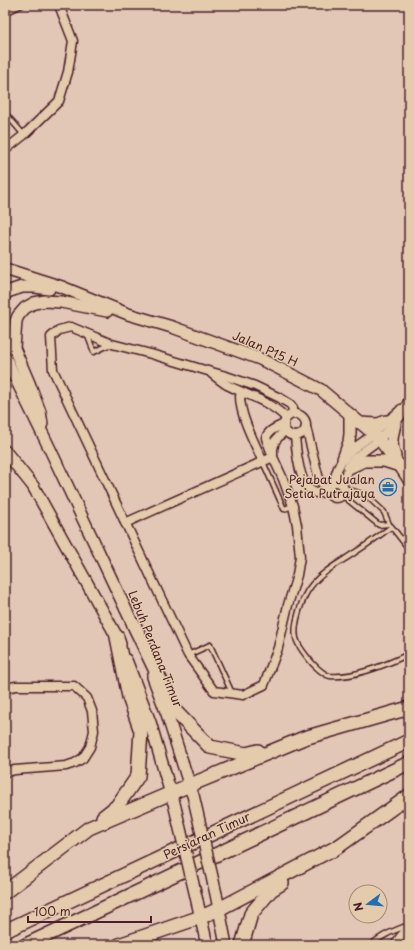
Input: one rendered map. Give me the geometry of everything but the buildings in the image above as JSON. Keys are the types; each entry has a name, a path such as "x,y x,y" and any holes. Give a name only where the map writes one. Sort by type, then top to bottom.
{"main road":[{"name":"Jalan P15 H","path":"5,269 62,287 128,314 172,327 260,358 321,390 376,437 399,464 409,480"},
{"name":"Jalan P15 H","path":"5,295 7,292 22,287 36,287 77,294"},
{"path":"48,444 40,412 14,348 16,321 18,316 25,308 34,303 45,301 61,302 128,314"},
{"name":"Lebuh Perdana Timur","path":"5,357 134,625 167,714 191,790 220,909 226,945"},
{"path":"354,419 378,424 390,423 392,448 399,464 384,461 364,461 346,464 350,434 354,419"},
{"path":"5,451 33,486 117,637 150,722 172,798 207,945"},
{"path":"134,625 175,712 210,747 246,754 409,708"},
{"path":"5,892 117,806 138,776 142,731 129,697 117,637"},
{"path":"89,828 172,798 304,738"},
{"name":"Persiaran Timur","path":"5,931 409,741"},
{"name":"Persiaran Timur","path":"26,945 409,763"},
{"path":"242,945 251,914 271,890 339,846 409,796"},
{"path":"119,945 220,909 339,846"}],"street":[{"path":"5,150 24,135 58,102 68,72 73,41 60,5"},
{"path":"287,421 293,408 290,404 255,386 226,376 112,344 71,327 58,330 51,337 53,370 188,656 214,691 243,695 264,685 278,648 297,575 300,557 297,525 293,506 268,445 266,438 268,433 300,415 303,417 319,479 323,485 336,488"},
{"path":"208,371 226,384 283,414 287,421 288,433 295,436 302,434 306,427"},
{"path":"232,387 237,406 263,462"},
{"path":"242,414 240,396 244,393"},
{"path":"336,488 335,474 340,463 346,464 355,447 376,437 390,423 408,400"},
{"path":"295,436 298,460 307,487 315,493 336,488"},
{"path":"125,523 274,457"},
{"path":"5,688 16,686 74,686 87,698 92,711 94,730 90,747 83,758 75,763 66,766 5,772"},
{"path":"395,945 409,926"}],"lane":[{"path":"5,13 22,5"},
{"path":"5,113 24,135"},
{"path":"87,334 94,352 112,344"},
{"path":"263,462 284,509 293,506"},
{"path":"336,488 362,494 368,498 384,512 390,525 409,549"},
{"path":"336,488 379,525 390,525"},
{"path":"390,525 324,573 310,587 302,602 296,624 296,639 310,660 317,668 328,676 366,671 409,654"},
{"path":"188,656 210,645 232,693"},
{"path":"371,945 377,939 388,933 409,926"}],"place":[{"name":"Pejabat Jualan Setia Putrajaya","path":"388,487"}]}
